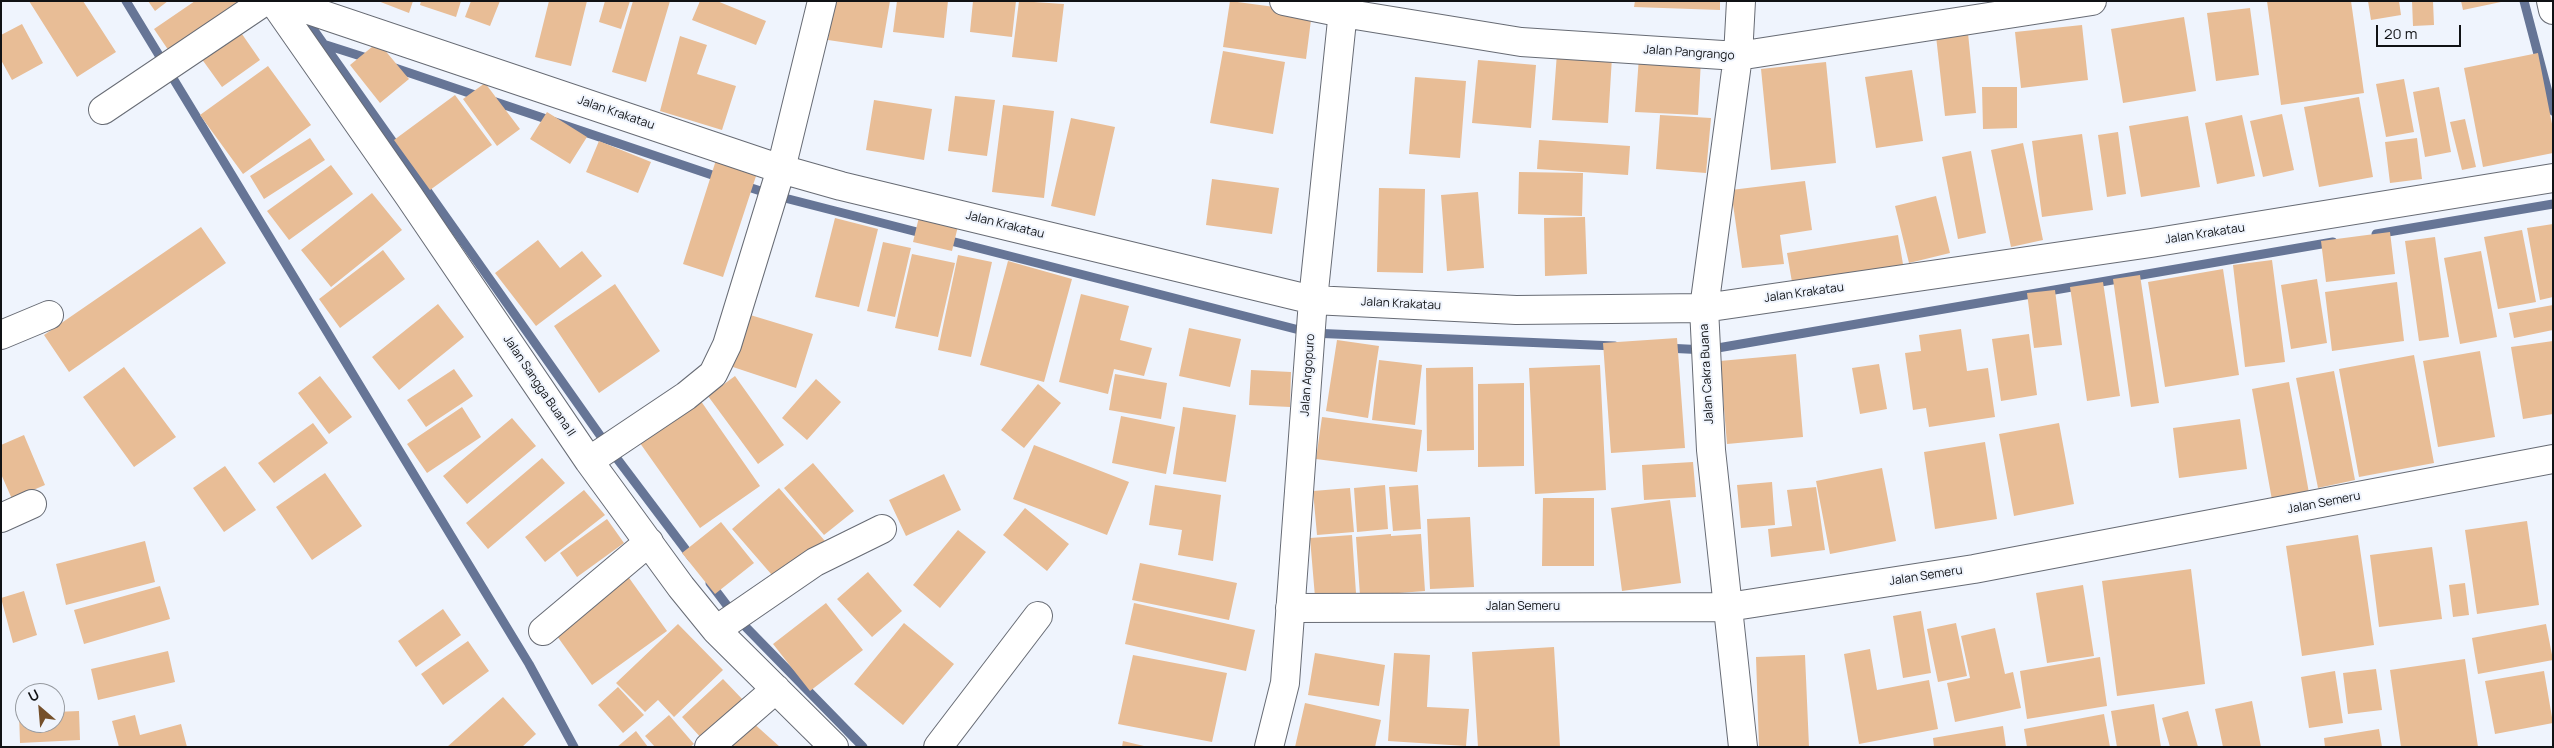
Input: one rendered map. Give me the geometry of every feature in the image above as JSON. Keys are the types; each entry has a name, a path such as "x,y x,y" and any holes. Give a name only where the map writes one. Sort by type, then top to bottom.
{"street":[{"path":"103,110 265,1"},
{"name":"Jalan Sangga Buana II","path":"273,1 409,196 589,461 649,542 716,630 834,747"},
{"name":"Jalan Krakatau","path":"282,1 781,168 841,186 1313,300 1516,310 1704,308 2141,244 2553,178"},
{"path":"589,461 686,396 713,374 727,345 781,168 822,1"},
{"name":"Jalan Pangrango","path":"1284,1 1343,7 1521,42 1738,56 2092,1"},
{"name":"Jalan Cakra Buana","path":"1741,1 1738,56 1704,308 1711,450 1743,747"},
{"path":"2551,1 2553,10"},
{"name":"Jalan Argopuro","path":"1269,747 1285,683 1313,300 1343,7"},
{"path":"1,335 49,315"},
{"name":"Jalan Semeru","path":"1290,608 1728,607 1974,569 2553,459"},
{"path":"1,518 32,504"},
{"path":"716,630 815,562 882,528"},
{"path":"542,631 649,542"},
{"path":"938,747 1038,616"},
{"path":"709,747 776,689"}],"building":[{"path":"29,1 83,1 116,52 77,77"},
{"path":"148,1 168,1 155,11"},
{"path":"195,1 236,1 242,10 173,57 154,29"},
{"path":"378,1 413,1 409,13"},
{"path":"421,1 461,1 456,17 420,5"},
{"path":"471,1 500,1 490,26 465,17"},
{"path":"549,1 587,1 571,66 535,57"},
{"path":"605,1 630,1 621,29 599,22"},
{"path":"633,1 670,1 646,82 612,72"},
{"path":"700,1 717,1 766,21 756,45 692,20"},
{"path":"834,1 890,1 882,48 828,40"},
{"path":"897,1 948,1 944,38 893,32"},
{"path":"973,1 1016,1 1012,37 970,32"},
{"path":"1019,1 1064,4 1057,62 1012,57"},
{"path":"1230,1 1312,12 1306,59 1223,47"},
{"path":"1635,1 1720,1 1720,10 1634,7"},
{"path":"2267,1 2351,1 2364,93 2281,105"},
{"path":"2368,1 2399,1 2401,15 2371,20"},
{"path":"2412,1 2433,1 2434,25 2413,26"},
{"path":"2461,1 2501,1 2501,2 2463,10"},
{"path":"2250,8 2259,75 2216,81 2207,13"},
{"path":"2184,17 2196,91 2123,103 2111,29"},
{"path":"22,24 43,63 12,80 1,60 1,35"},
{"path":"235,24 260,60 222,87 196,51"},
{"path":"2082,25 2088,80 2021,88 2015,32"},
{"path":"1968,33 1976,113 1945,116 1936,36"},
{"path":"680,36 707,45 697,74 736,86 722,130 660,111"},
{"path":"378,42 409,79 380,103 350,65"},
{"path":"1223,51 1285,62 1273,134 1210,123"},
{"path":"1557,53 1612,57 1608,123 1552,120"},
{"path":"2538,53 2553,129 2553,153 2483,167 2464,68"},
{"path":"1639,57 1701,60 1698,115 1635,112"},
{"path":"1478,60 1536,65 1531,128 1472,123"},
{"path":"1826,62 1836,163 1771,170 1761,69"},
{"path":"268,66 311,125 243,174 200,115"},
{"path":"1912,70 1923,141 1876,148 1865,77"},
{"path":"1415,77 1466,81 1460,158 1409,154"},
{"path":"2404,79 2414,132 2386,137 2376,84"},
{"path":"485,83 520,129 497,146 463,99"},
{"path":"1982,87 2017,87 2017,128 1983,129"},
{"path":"2439,87 2451,152 2425,157 2413,92"},
{"path":"455,95 492,145 430,190 394,140"},
{"path":"955,96 995,100 987,156 948,151"},
{"path":"2359,97 2373,177 2319,187 2304,107"},
{"path":"874,100 932,109 924,160 866,150"},
{"path":"1003,105 1054,111 1044,198 992,192"},
{"path":"547,112 587,137 570,164 530,139"},
{"path":"2282,114 2294,170 2263,177 2250,121"},
{"path":"1660,115 1711,118 1706,173 1656,169"},
{"path":"2242,115 2255,176 2217,184 2205,123"},
{"path":"2188,116 2200,187 2141,197 2129,126"},
{"path":"1071,118 1115,127 1095,216 1051,206"},
{"path":"2465,119 2476,167 2462,170 2450,122"},
{"path":"2118,132 2126,194 2107,197 2098,135"},
{"path":"2082,134 2093,210 2042,217 2032,141"},
{"path":"310,138 325,160 264,199 250,176"},
{"path":"2417,138 2422,179 2390,183 2385,142"},
{"path":"1539,140 1630,146 1628,175 1537,169"},
{"path":"599,141 651,162 638,193 586,172"},
{"path":"2023,143 2043,240 2011,247 1991,150"},
{"path":"1971,151 1986,233 1958,239 1942,157"},
{"path":"716,160 757,173 723,277 683,264"},
{"path":"331,165 353,194 289,240 267,211"},
{"path":"1519,172 1583,173 1582,216 1518,214"},
{"path":"1212,179 1279,188 1272,234 1206,225"},
{"path":"1805,181 1812,230 1780,235 1784,264 1742,268 1731,190"},
{"path":"1379,188 1425,189 1423,273 1377,272"},
{"path":"1478,192 1484,268 1447,271 1441,195"},
{"path":"372,193 402,230 331,287 301,250"},
{"path":"1936,196 1950,253 1909,263 1895,206"},
{"path":"919,217 958,226 952,251 913,242"},
{"path":"1585,217 1587,274 1545,276 1544,218"},
{"path":"835,218 878,229 859,307 815,297"},
{"path":"2553,224 2553,297 2540,300 2527,228"},
{"path":"201,227 226,263 69,372 44,335"},
{"path":"2522,230 2536,302 2498,309 2484,237"},
{"path":"2390,232 2395,274 2326,282 2321,241"},
{"path":"1898,235 1904,270 1793,288 1787,253"},
{"path":"2435,237 2449,337 2419,341 2405,241"},
{"path":"538,240 560,268 582,251 602,276 536,326 495,273"},
{"path":"883,242 911,248 895,317 867,311"},
{"path":"383,250 405,279 340,328 319,299"},
{"path":"2481,251 2497,337 2460,344 2444,258"},
{"path":"912,254 955,263 938,337 895,328"},
{"path":"958,255 992,262 971,357 938,350"},
{"path":"2272,260 2285,362 2245,367 2233,265"},
{"path":"1008,261 1072,279 1044,382 980,365"},
{"path":"2223,269 2239,375 2165,387 2148,282"},
{"path":"2140,275 2159,403 2131,407 2113,279"},
{"path":"2317,279 2327,343 2291,349 2281,285"},
{"path":"2103,282 2120,396 2087,401 2070,287"},
{"path":"2397,282 2404,341 2332,351 2325,292"},
{"path":"615,284 660,351 599,393 554,326"},
{"path":"2055,290 2062,345 2034,348 2027,293"},
{"path":"1081,294 1129,306 1120,340 1152,348 1144,376 1114,369 1108,394 1059,382"},
{"path":"438,304 464,337 399,390 372,357"},
{"path":"2553,305 2553,330 2514,338 2509,313"},
{"path":"747,314 813,334 796,388 730,366"},
{"path":"1189,328 1241,339 1230,387 1179,376"},
{"path":"1961,329 1967,371 1988,368 1995,417 1929,427 1926,408 1913,410 1905,353 1921,351 1919,335"},
{"path":"2029,334 2037,395 2001,401 1992,339"},
{"path":"1677,338 1685,448 1611,453 1603,343"},
{"path":"1337,340 1379,346 1368,418 1326,411"},
{"path":"2553,341 2553,414 2523,419 2511,347"},
{"path":"2480,351 2495,437 2438,447 2423,361"},
{"path":"1796,354 1803,437 1727,444 1720,361"},
{"path":"2414,355 2434,463 2359,477 2339,369"},
{"path":"1379,360 1422,365 1415,425 1372,420"},
{"path":"1879,364 1887,409 1860,414 1852,368"},
{"path":"1600,365 1606,490 1535,494 1529,368"},
{"path":"124,367 176,437 134,467 83,397"},
{"path":"1473,367 1474,450 1427,451 1426,368"},
{"path":"454,369 473,396 426,427 407,400"},
{"path":"1251,370 1291,372 1290,407 1249,405"},
{"path":"2334,371 2355,480 2318,488 2296,378"},
{"path":"1115,374 1167,383 1161,419 1109,410"},
{"path":"320,376 352,417 329,434 298,393"},
{"path":"735,376 784,445 758,464 708,396"},
{"path":"816,379 841,402 807,440 782,418"},
{"path":"2289,382 2309,493 2272,500 2252,389"},
{"path":"1524,383 1524,466 1478,467 1478,384"},
{"path":"1038,384 1061,403 1024,448 1001,430"},
{"path":"696,394 760,486 700,528 635,436"},
{"path":"462,407 481,437 427,473 407,444"},
{"path":"1183,407 1236,415 1226,482 1173,474"},
{"path":"1121,416 1175,427 1166,474 1112,463"},
{"path":"1322,417 1422,430 1417,472 1316,459"},
{"path":"512,418 536,446 467,504 443,476"},
{"path":"2240,419 2247,469 2179,478 2173,428"},
{"path":"313,423 328,443 274,483 258,463"},
{"path":"2059,423 2074,504 2014,516 1999,434"},
{"path":"24,435 45,485 12,499 1,474 1,445"},
{"path":"1985,442 1997,519 1935,529 1924,452"},
{"path":"1034,445 1129,482 1107,535 1013,499"},
{"path":"542,458 565,483 488,549 466,523"},
{"path":"1693,462 1696,497 1644,500 1642,465"},
{"path":"813,463 854,511 824,535 784,488"},
{"path":"225,466 256,510 224,532 193,488"},
{"path":"1882,468 1896,541 1830,554 1816,481"},
{"path":"325,473 362,526 312,560 276,507"},
{"path":"944,474 961,510 906,536 889,500"},
{"path":"1772,482 1775,525 1741,528 1737,485"},
{"path":"1155,485 1221,495 1213,561 1178,555 1182,530 1149,525"},
{"path":"1385,485 1388,529 1357,532 1354,488"},
{"path":"1418,485 1421,529 1393,531 1389,487"},
{"path":"1816,487 1825,550 1771,557 1768,529 1792,526 1787,490"},
{"path":"779,488 825,541 778,582 732,529"},
{"path":"1350,488 1354,532 1317,535 1313,491"},
{"path":"584,490 605,515 545,562 525,537"},
{"path":"1543,498 1594,498 1594,566 1542,566"},
{"path":"1670,500 1681,583 1622,591 1611,508"},
{"path":"1025,508 1069,544 1047,571 1003,535"},
{"path":"1470,517 1474,587 1430,589 1427,519"},
{"path":"607,519 624,543 577,577 560,553"},
{"path":"2527,521 2539,605 2477,614 2465,530"},
{"path":"721,522 754,563 715,594 682,553"},
{"path":"958,530 986,552 940,608 913,585"},
{"path":"1391,534 1391,536 1421,534 1425,591 1360,596 1356,537"},
{"path":"1352,535 1356,593 1315,597 1310,538"},
{"path":"2358,535 2374,645 2302,656 2286,546"},
{"path":"145,541 155,582 66,605 56,564"},
{"path":"2432,547 2442,619 2379,627 2370,555"},
{"path":"1140,563 1237,583 1229,620 1132,600"},
{"path":"2191,569 2205,684 2117,696 2102,581"},
{"path":"868,572 902,611 872,637 837,599"},
{"path":"627,575 667,631 592,685 552,629"},
{"path":"2465,583 2469,615 2453,617 2449,585"},
{"path":"2083,585 2094,656 2047,663 2036,593"},
{"path":"160,586 170,619 84,644 74,610"},
{"path":"24,591 37,635 13,643 1,598"},
{"path":"826,603 863,650 810,691 773,644"},
{"path":"1134,603 1255,630 1246,671 1125,644"},
{"path":"443,609 461,635 416,667 398,641"},
{"path":"1921,611 1931,673 1903,678 1893,616"},
{"path":"904,623 954,664 903,725 854,684"},
{"path":"1956,623 1967,676 1938,682 1927,629"},
{"path":"678,624 723,670 674,717 658,700 645,712 616,683"},
{"path":"2546,624 2553,660 2478,674 2472,638"},
{"path":"1995,628 2005,674 2013,672 2021,708 1955,722 1947,683 1970,678 1961,636"},
{"path":"468,641 489,671 443,705 421,674"},
{"path":"1554,647 1560,747 1478,747 1472,652"},
{"path":"1870,649 1877,690 1929,680 1938,729 1859,744 1844,654"},
{"path":"168,651 175,682 98,700 91,669"},
{"path":"1315,653 1385,665 1379,706 1308,695"},
{"path":"1394,653 1430,655 1427,707 1469,709 1466,746 1388,741"},
{"path":"1133,655 1227,673 1212,742 1118,724"},
{"path":"1805,655 1809,747 1759,747 1756,657"},
{"path":"2100,657 2107,706 2027,719 2020,671"},
{"path":"2465,659 2478,747 2401,747 2390,670"},
{"path":"2376,669 2382,710 2348,714 2343,673"},
{"path":"2335,671 2343,723 2309,728 2301,677"},
{"path":"2544,671 2553,723 2495,734 2485,681"},
{"path":"723,679 745,702 703,740 682,717"},
{"path":"618,687 644,715 623,733 598,705"},
{"path":"503,697 536,734 522,747 447,747"},
{"path":"2252,701 2261,747 2223,747 2215,709"},
{"path":"1305,703 1381,720 1375,747 1295,747"},
{"path":"2154,704 2161,747 2117,747 2111,711"},
{"path":"79,711 80,740 20,743 20,733 65,733 65,712"},
{"path":"2188,711 2198,747 2170,747 2162,718"},
{"path":"2104,714 2110,747 2027,747 2024,729"},
{"path":"135,715 140,735 181,724 187,747 119,747 112,721"},
{"path":"669,715 694,744 690,747 655,747 645,736"},
{"path":"751,721 780,747 727,747"},
{"path":"2003,726 2006,747 1934,747 1933,738"},
{"path":"2379,729 2382,747 2325,747 2324,738"},
{"path":"636,731 648,747 617,747"},
{"path":"1123,741 1144,746 1144,747 1122,747"}],"waterway":[{"path":"126,1 529,664 574,747"},
{"path":"2524,1 2553,111"},
{"path":"304,16 609,448 692,558"},
{"path":"323,44 370,59"},
{"path":"392,67 721,178"},
{"path":"742,185 773,195 925,234"},
{"path":"2376,234 2553,204"},
{"path":"943,239 1311,333 1615,346"},
{"path":"1666,348 1706,350 2333,242"},
{"path":"710,583 735,616 863,747"}]}
